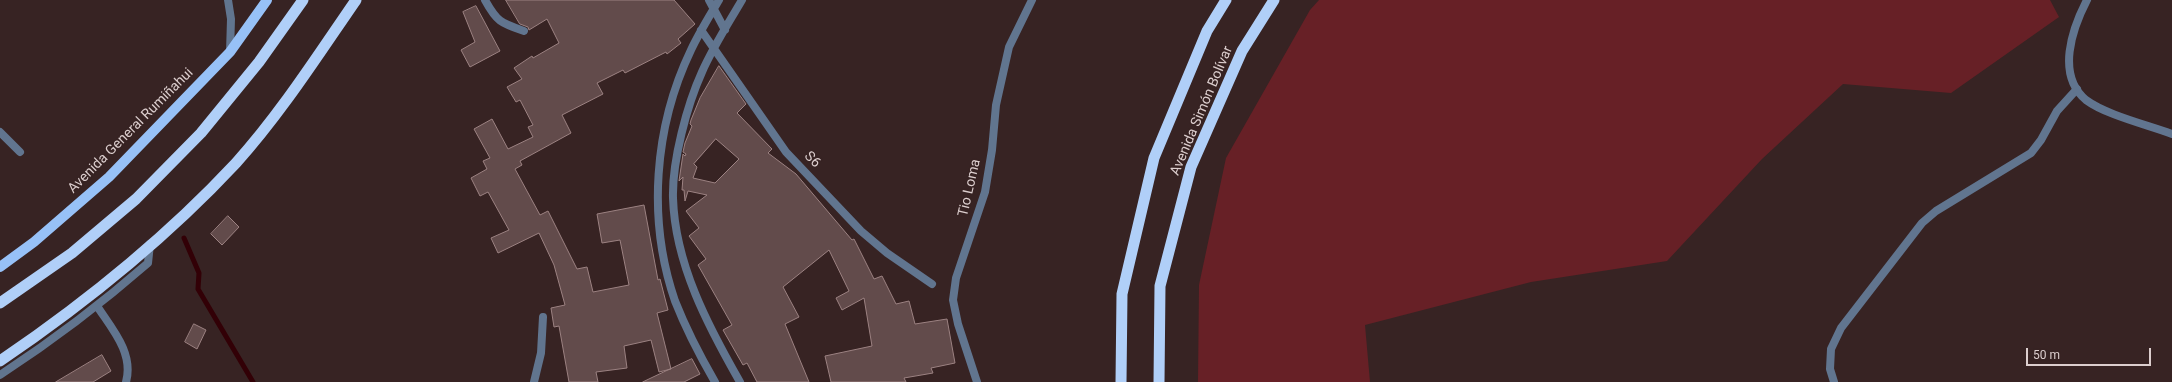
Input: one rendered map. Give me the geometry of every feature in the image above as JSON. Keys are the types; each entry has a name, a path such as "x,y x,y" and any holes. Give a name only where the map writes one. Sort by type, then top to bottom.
{"highway":[{"path":"0,303 72,253 136,199 201,133 259,62 303,0"},
{"path":"0,361 94,293 170,228 236,162 289,97 356,0"},
{"name":"Avenida Simón Bolívar","path":"1121,382 1122,294 1154,158 1207,31 1226,0"},
{"name":"Avenida Simón Bolívar","path":"1159,382 1160,286 1191,167 1242,51 1274,0"}],"main road":[{"name":"Avenida General Rumiñahui","path":"0,266 34,242 109,176 230,52 266,0"}],"street":[{"path":"228,0 231,19 230,52"},
{"path":"485,0 491,11 502,24 524,31"},
{"path":"709,0 725,30"},
{"path":"715,382 687,329 675,300 660,234 657,198 665,129 677,85 701,30 719,0"},
{"path":"740,382 720,347 691,282 676,226 673,197 683,129 702,72 742,0"},
{"name":"Tio Loma","path":"977,382 958,324 953,300 956,278 985,192 992,150 996,105 1009,47 1032,0"},
{"path":"2087,0 2075,30 2069,54 2071,76 2076,89 2098,108 2172,134"},
{"name":"S6","path":"701,30 786,152 861,231 887,253 932,284"},
{"path":"1834,382 1830,369 1831,349 1841,328 1922,223 1936,211 2031,153 2041,140 2057,111 2076,89"},
{"path":"0,132 20,152"},
{"path":"0,375 38,350 97,306 148,263 150,244"},
{"path":"97,306 120,342 126,356 129,371 126,382"},
{"path":"534,382 541,353 543,317"}],"shaded area":[{"path":"1319,0 2050,0 2059,17 1951,93 1843,84 1762,159 1667,261 1531,282 1365,325 1370,382 1198,382 1199,285 1226,158 1310,10"}],"building":[{"path":"506,0 674,0 695,24 678,39 681,43 667,54 666,52 625,73 623,70 597,83 603,94 562,115 571,133 520,161 522,165 515,169 540,215 548,211 577,269 587,267 593,292 629,285 620,240 602,243 597,214 644,205 658,280 660,279 668,310 657,313 671,369 659,372 651,340 624,346 627,368 596,372 598,382 569,382 559,326 554,327 551,308 565,305 554,265 539,233 498,253 491,238 509,230 488,192 480,196 471,178 487,169 483,161 490,158 474,129 492,119 508,149 533,137 528,127 533,125 520,100 516,102 507,87 522,79 514,68 532,56 533,58 559,43 547,19 529,30 528,27 520,24"},
{"path":"476,6 500,51 470,67 461,50 475,42 463,12"},
{"path":"719,66 746,104 737,113 772,149 768,153 796,174 852,240 854,239 874,279 882,276 896,304 909,301 915,324 947,319 955,363 931,368 933,373 904,378 906,382 831,382 825,356 872,346 864,298 842,310 836,298 849,291 829,250 783,287 799,317 785,324 809,382 757,382 747,363 743,365 723,330 732,325 698,265 706,259 689,236 699,228 686,211 707,195 688,191 685,201 684,190 682,190 683,177 679,181 683,154 685,156 686,154 683,152 685,143 692,126 690,124 691,120 700,98","holes":["716,139 739,159 715,183 693,178 697,167 694,164"]},
{"path":"228,216 239,227 222,245 211,234"},
{"path":"194,324 206,330 197,349 185,342"},
{"path":"102,355 111,371 93,382 56,382"},
{"path":"692,359 700,374 684,382 643,382"}],"waterway":[{"path":"184,238 199,273 198,289 253,382"}]}
